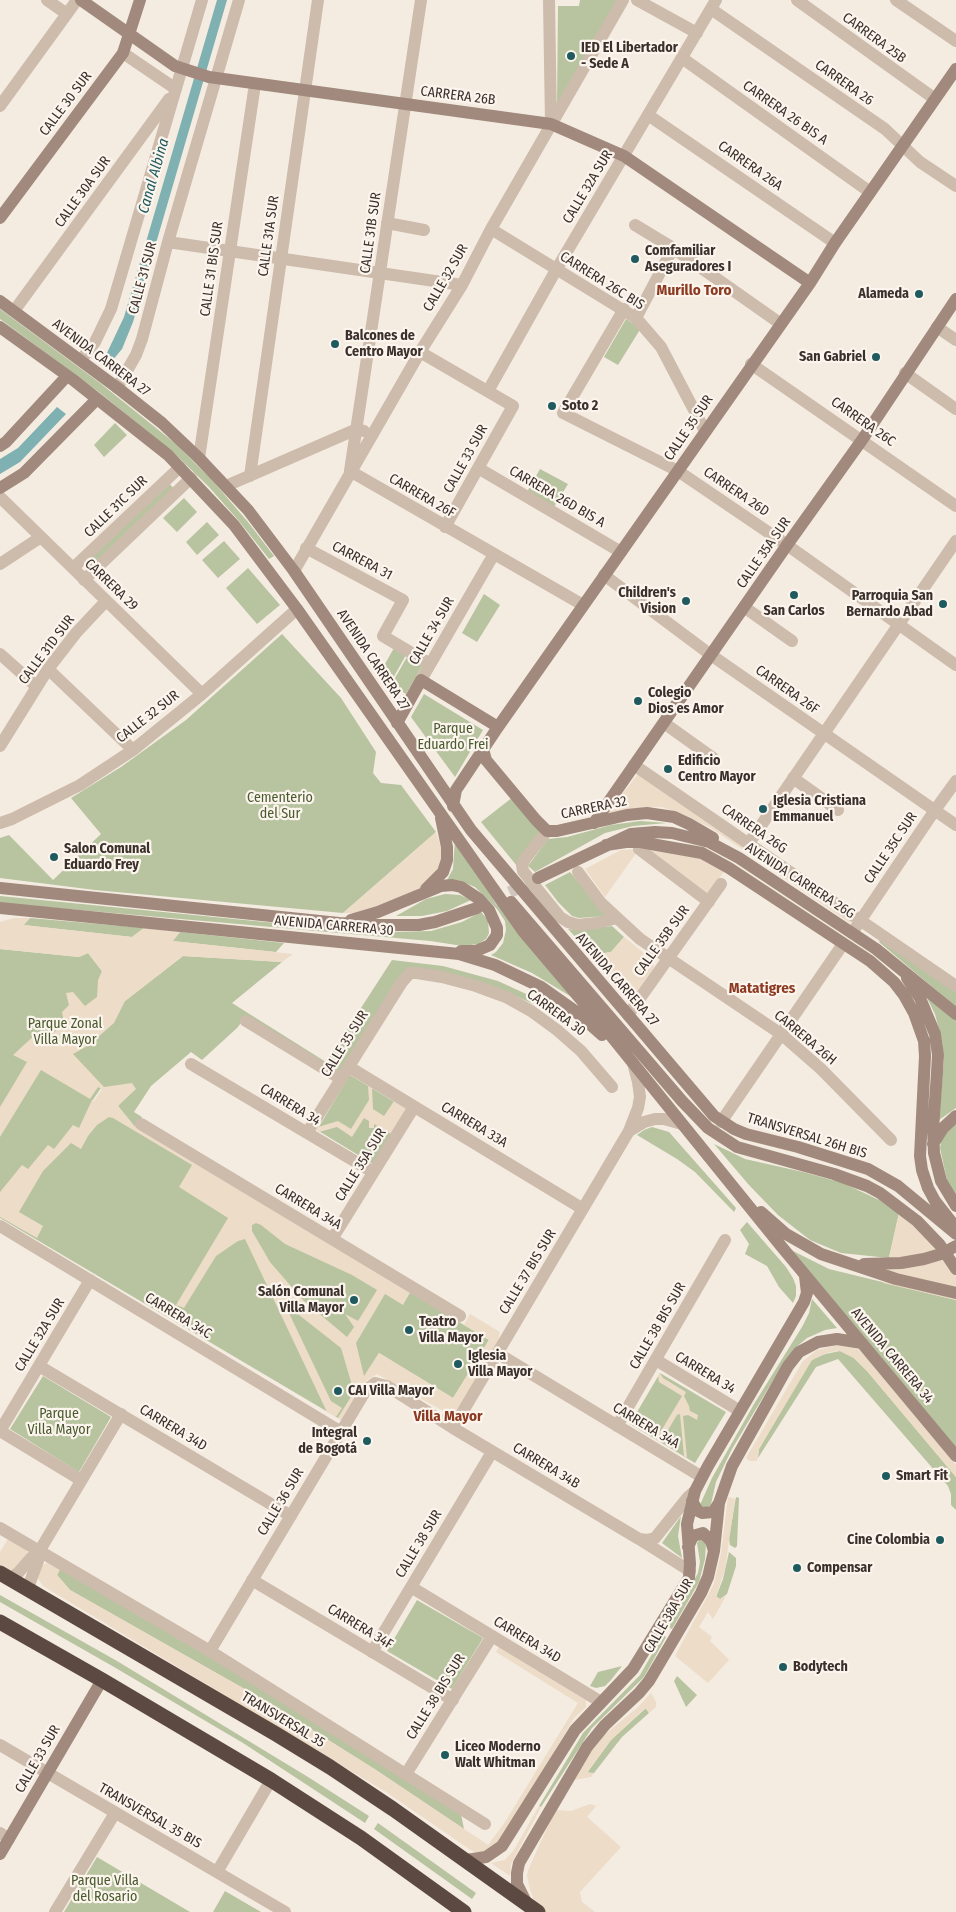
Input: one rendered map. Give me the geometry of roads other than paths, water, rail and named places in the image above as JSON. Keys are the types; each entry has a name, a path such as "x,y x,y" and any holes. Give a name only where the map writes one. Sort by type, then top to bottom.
{"highway":[{"name":"TRANSVERSAL 35","path":"5,1575 276,1734 386,1804 532,1908"},
{"path":"0,1622 271,1780 361,1838 457,1910"}],"main road":[{"name":"CARRERA 26B","path":"79,0 166,61 187,71 213,78 552,124 624,156 810,283"},
{"name":"CALLE 30 SUR","path":"0,218 123,53 140,0"},
{"name":"CALLE 35 SUR","path":"453,806 456,790 498,727 678,472 751,364 810,283 835,243 956,69"},
{"name":"CALLE 35A SUR","path":"594,823 744,606 862,440 956,299"},
{"name":"AVENIDA CARRERA 27","path":"0,301 81,360 162,423 226,486 263,529 294,571 453,806 494,859 706,1107 721,1122"},
{"name":"AVENIDA CARRERA 27","path":"0,327 97,399 180,467 234,525 297,609 523,931 633,1063 805,1276"},
{"path":"0,446 6,442 67,376"},
{"path":"0,488 24,473 97,399"},
{"path":"421,680 498,727"},
{"name":"CALLE 34 SUR","path":"397,723 421,680"},
{"name":"CARRERA 32","path":"483,749 483,756 486,760 547,831 558,831 627,815 647,813 674,817 712,837 739,858"},
{"path":"420,894 437,879 446,867 447,847 438,811"},
{"name":"AVENIDA CARRERA 26G","path":"538,878 631,834 672,833 709,842 739,858 852,933 897,965 956,1014"},
{"name":"AVENIDA CARRERA 26G","path":"606,845 640,842 702,853 729,868 884,972 904,995 920,1027 925,1056 920,1149 922,1170 935,1201 956,1228"},
{"name":"AVENIDA CARRERA 27","path":"467,851 682,1101 708,1128 737,1147 834,1174 867,1186 880,1193 918,1221 940,1245 956,1269"},
{"path":"340,923 360,918 446,885 461,887 479,899 495,921 497,935 494,941 486,948 468,952 442,951"},
{"name":"AVENIDA CARRERA 30","path":"0,888 340,923 400,926 435,922 477,908"},
{"name":"AVENIDA CARRERA 30","path":"1,909 442,951 474,957 541,987 574,1011 633,1063"},
{"path":"897,965 920,998 935,1034 938,1055 933,1144 935,1162 941,1181 956,1206"},
{"path":"933,1144 943,1128 956,1116"},
{"name":"TRANSVERSAL 26H BIS","path":"721,1122 746,1134 798,1147 868,1169 898,1186 956,1234"},
{"path":"723,1176 786,1234 811,1250 841,1262 866,1267 956,1293"},
{"path":"866,1267 924,1259 941,1254 956,1246"},
{"name":"AVENIDA CARRERA 34","path":"805,1276 956,1456"},
{"name":"CALLE 38A SUR","path":"466,1860 486,1857 502,1846 575,1730 633,1669 689,1578 687,1524 694,1496 702,1477 804,1302 807,1293 805,1276"},
{"name":"CALLE 38A SUR","path":"532,1908 517,1884 516,1873 522,1857 590,1741 640,1693 705,1585 714,1551 719,1503 734,1462 793,1358 807,1348 830,1340 844,1339 862,1343"},
{"path":"694,1496 698,1511 702,1513 713,1512 719,1503"},
{"path":"688,1547 693,1536 703,1533 711,1541 714,1551"},
{"name":"CALLE 33 SUR","path":"0,1854 4,1836 47,1773 102,1680"}],"street":[{"path":"46,0 67,14"},
{"path":"0,106 79,0"},
{"name":"CALLE 31 SUR","path":"81,360 95,342 111,309 176,90 187,71 202,0"},
{"name":"CALLE 31 SUR","path":"117,388 136,355 142,338 213,78 239,0"},
{"name":"CALLE 31A SUR","path":"250,476 318,0"},
{"name":"CALLE 31B SUR","path":"350,471 421,0"},
{"path":"549,0 552,124"},
{"name":"CALLE 32 SUR","path":"294,571 350,471 462,285 491,229 624,0"},
{"path":"637,0 697,33"},
{"name":"CARRERA 25B","path":"797,0 935,99"},
{"path":"896,0 956,41"},
{"name":"CALLE 32A SUR","path":"488,391 556,270 714,4"},
{"name":"CARRERA 26","path":"714,4 885,130 920,162 956,186"},
{"path":"123,53 176,90"},
{"name":"CARRERA 26 BIS A","path":"682,58 870,192"},
{"name":"CALLE 31 BIS SUR","path":"199,458 255,84"},
{"name":"CALLE 30A SUR","path":"14,311 176,90"},
{"name":"CARRERA 26A","path":"648,115 835,243"},
{"path":"388,223 424,230"},
{"path":"635,225 673,248 780,324"},
{"name":"CARRERA 26C BIS","path":"491,229 636,318 660,347 705,431"},
{"path":"168,242 462,285"},
{"path":"636,318 673,248"},
{"name":"CARRERA 26D","path":"624,309 563,412 678,472 787,545 956,665"},
{"path":"937,327 956,340"},
{"path":"420,352 488,391"},
{"name":"CARRERA 26C","path":"751,364 956,506"},
{"path":"905,373 956,409"},
{"name":"CALLE 33 SUR","path":"446,527 513,406 488,391"},
{"path":"226,486 357,429 374,433"},
{"name":"CALLE 31C SUR","path":"73,568 180,467"},
{"name":"CARRERA 26D BIS A","path":"478,468 621,552"},
{"name":"CARRERA 26F","path":"350,471 583,605"},
{"path":"84,580 191,478"},
{"name":"CARRERA 29","path":"0,497 202,694"},
{"path":"0,564 41,537"},
{"path":"749,843 956,541"},
{"name":"CARRERA 31","path":"306,548 403,600 383,636 430,664"},
{"name":"CALLE 34 SUR","path":"421,680 494,554"},
{"name":"CARRERA 26F","path":"604,575 711,655 956,825"},
{"name":"CALLE 31D SUR","path":"0,746 48,669 106,601"},
{"path":"744,606 792,642"},
{"name":"CALLE 32 SUR","path":"0,823 12,819 80,785 133,750 202,694 297,609"},
{"path":"0,654 37,687"},
{"path":"48,669 133,750"},
{"path":"664,723 713,758"},
{"name":"CARRERA 26G","path":"634,765 956,986"},
{"path":"793,778 838,810"},
{"name":"CALLE 35C SUR","path":"852,933 956,781"},
{"path":"547,831 525,858 522,865 523,871 538,890 560,916 568,922 578,925 617,918"},
{"path":"640,849 709,902"},
{"name":"CARRERA 26H","path":"578,872 601,903 640,939 781,1034 821,1069 891,1140"},
{"name":"CALLE 35B SUR","path":"628,1015 721,884"},
{"path":"721,1122 844,944"},
{"name":"CARRERA 30","path":"410,973 417,972 476,986 506,997 531,1011 558,1030 581,1051 612,1087"},
{"name":"CALLE 35 SUR","path":"307,1133 402,982 410,973"},
{"path":"246,1021 341,1079"},
{"name":"CALLE 37 BIS SUR","path":"453,1428 629,1131 640,1097 633,1063"},
{"name":"CARRERA 34","path":"191,1064 374,1172"},
{"name":"CARRERA 33A","path":"349,1067 583,1209"},
{"name":"CALLE 35A SUR","path":"332,1239 414,1107"},
{"path":"629,1131 644,1122 655,1119 664,1119 682,1124"},
{"name":"CARRERA 34A","path":"141,1124 460,1316"},
{"name":"CARRERA 34C","path":"0,1226 341,1432"},
{"name":"CALLE 38 BIS SUR","path":"617,1426 725,1240"},
{"name":"CALLE 32A SUR","path":"0,1431 90,1280"},
{"name":"CARRERA 34A","path":"498,1353 702,1477"},
{"name":"CARRERA 34","path":"656,1360 740,1411"},
{"name":"CARRERA 34D","path":"39,1366 290,1516"},
{"name":"CALLE 36 SUR","path":"210,1651 366,1390 375,1383 387,1386"},
{"name":"CARRERA 34B","path":"387,1386 492,1452 639,1538 690,1572"},
{"path":"5,1575 15,1576 40,1550 121,1414"},
{"path":"0,1431 81,1480"},
{"name":"CALLE 38 SUR","path":"372,1652 492,1452"},
{"name":"CALLE 38A SUR","path":"639,1538 651,1540 656,1538 688,1496 694,1496"},
{"name":"TRANSVERSAL 35","path":"0,1528 210,1651 484,1824"},
{"path":"30,1589 30,1582 40,1550"},
{"name":"CARRERA 34F","path":"252,1580 453,1700"},
{"name":"CARRERA 34D","path":"411,1587 601,1702"},
{"name":"CALLE 38 BIS SUR","path":"406,1774 492,1636"},
{"name":"TRANSVERSAL 35 BIS","path":"0,1745 285,1912"},
{"path":"217,1872 271,1780"},
{"path":"54,1912 115,1813"}],"water":[{"path":"217,0 227,0 133,322 122,349 112,361 106,355 124,317"},
{"path":"57,407 66,414 20,462 0,474 0,459 18,448"}],"tunnel":[{"path":"477,908 529,883"}],"place":[{"name":"IED El Libertador - Sede A","path":"571,56"},
{"name":"Comfamiliar Aseguradores I","path":"635,259"},
{"name":"Alameda","path":"919,294"},
{"name":"Balcones de Centro Mayor","path":"335,344"},
{"name":"San Gabriel","path":"876,357"},
{"name":"Soto 2","path":"552,406"},
{"name":"San Carlos","path":"794,595"},
{"name":"Children's Vision","path":"686,601"},
{"name":"Parroquia San Bernardo Abad","path":"943,604"},
{"name":"Colegio Dios es Amor","path":"638,701"},
{"name":"Edificio Centro Mayor","path":"668,769"},
{"name":"Iglesia Cristiana Emmanuel","path":"763,809"},
{"name":"Salon Comunal Eduardo Frey","path":"54,857"},
{"name":"Salón Comunal Villa Mayor","path":"354,1300"},
{"name":"Teatro Villa Mayor","path":"409,1330"},
{"name":"Iglesia Villa Mayor","path":"458,1364"},
{"name":"CAI Villa Mayor","path":"338,1391"},
{"name":"Integral de Bogotá","path":"367,1441"},
{"name":"Smart Fit","path":"886,1476"},
{"name":"Cine Colombia","path":"940,1540"},
{"name":"Compensar","path":"797,1568"},
{"name":"Bodytech","path":"783,1667"},
{"name":"Liceo Moderno Walt Whitman","path":"445,1755"}],"district":[{"name":"Murillo Toro","path":"694,291"},
{"name":"Matatigres","path":"762,989"},
{"name":"Villa Mayor","path":"448,1417"}],"water label":[{"name":"Canal Albina","path":"154,176"}],"park label":[{"name":"Parque Eduardo Frei","path":"453,738"},
{"name":"Cementerio del Sur","path":"280,806"},
{"name":"Parque Zonal Villa Mayor","path":"65,1032"},
{"name":"Parque Villa Mayor","path":"59,1422"},
{"name":"Parque Villa del Rosario","path":"105,1889"}]}
